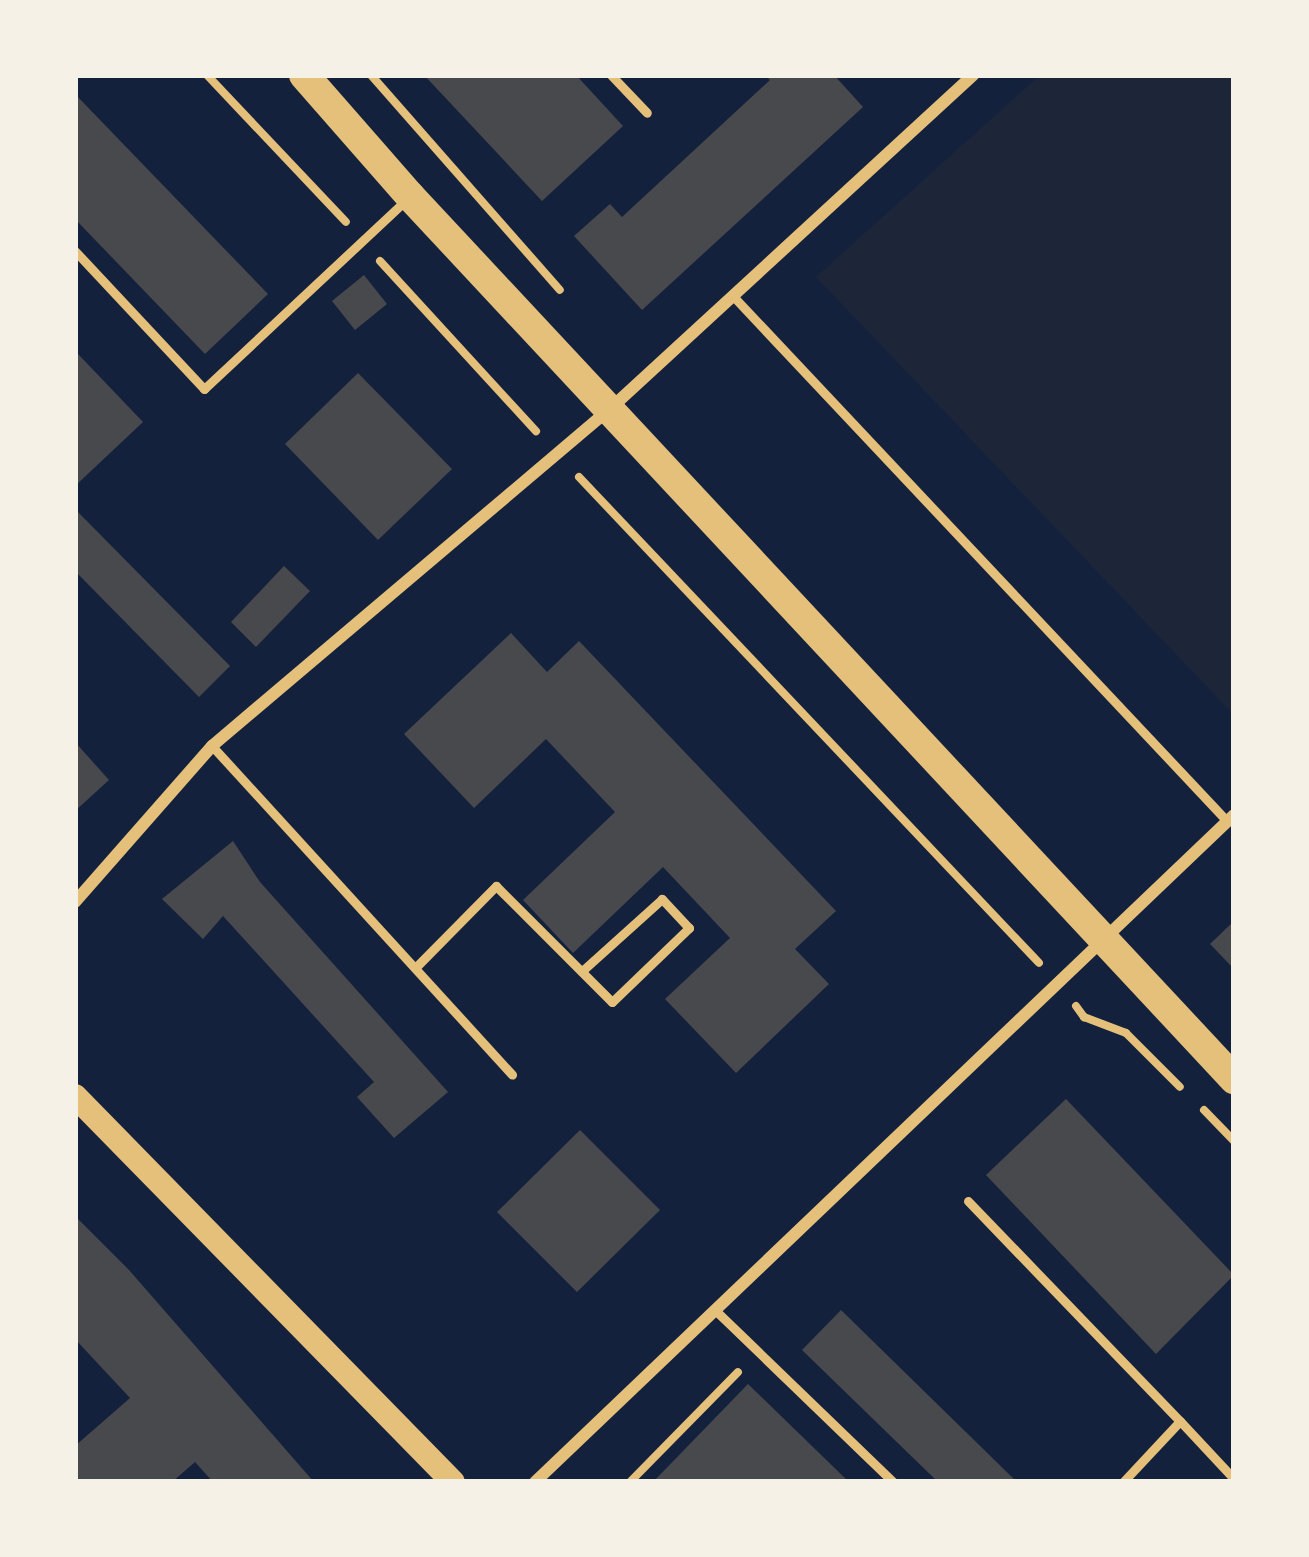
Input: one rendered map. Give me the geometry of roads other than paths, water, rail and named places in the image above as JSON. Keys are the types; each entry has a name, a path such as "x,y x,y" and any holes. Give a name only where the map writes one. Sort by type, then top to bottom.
{"main road":[{"path":"304,75 410,196 1234,1079"},
{"path":"75,1096 454,1482"}],"street":[{"path":"75,902 212,746 611,408 973,75"},
{"path":"536,1482 1230,818"}],"lane":[{"path":"611,75 647,113"},
{"path":"75,251 204,389 410,196"},
{"path":"732,295 1230,818"},
{"path":"212,746 512,1075"},
{"path":"416,967 496,886 612,1002 689,928 662,899 582,971"},
{"path":"968,1202 1234,1479"},
{"path":"715,1310 893,1482"},
{"path":"1123,1482 1180,1421"}]}
